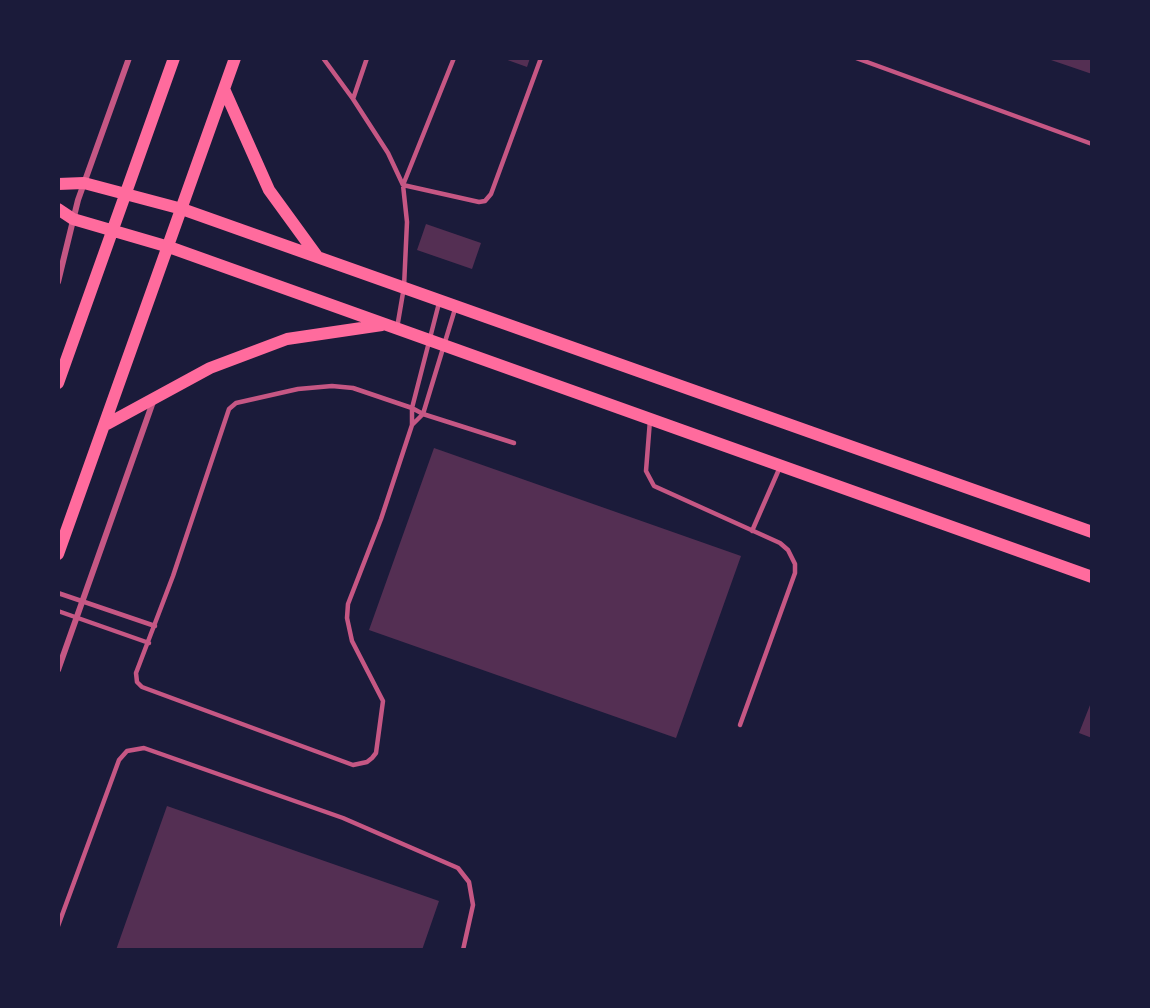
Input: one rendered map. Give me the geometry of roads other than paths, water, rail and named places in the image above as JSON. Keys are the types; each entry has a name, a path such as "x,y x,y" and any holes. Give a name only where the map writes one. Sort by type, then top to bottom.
{"main road":[{"path":"58,383 174,58"},
{"path":"58,554 107,424 235,58"},
{"path":"224,89 269,190 317,257"},
{"path":"58,184 84,183 125,192 182,209 1092,532"},
{"path":"58,209 73,219 169,247 429,342 1092,577"},
{"path":"107,424 210,368 287,339 392,327"}],"street":[{"path":"58,282 84,183 129,58"},
{"path":"58,670 154,399"}],"lane":[{"path":"322,58 353,99 388,153 403,185 407,222 404,287 392,327"},
{"path":"353,99 366,58"},
{"path":"403,185 454,58"},
{"path":"403,185 478,202 489,197 541,58"},
{"path":"856,58 1092,144"},
{"path":"439,300 412,408 412,426 381,519 348,604 347,618 352,641 383,701 376,753 367,762 353,765 141,687 137,681 136,673 155,626 228,409 236,403 298,389 332,386 353,388 412,408 423,414 514,443"},
{"path":"412,426 423,414 456,306"},
{"path":"650,420 646,471 654,486 780,543 788,550 795,573 740,725"},
{"path":"752,531 781,466"},
{"path":"58,593 155,626"},
{"path":"58,610 149,643"},
{"path":"58,926 119,760 127,751 144,748 343,818 458,868 469,882 473,905 462,950"}]}
